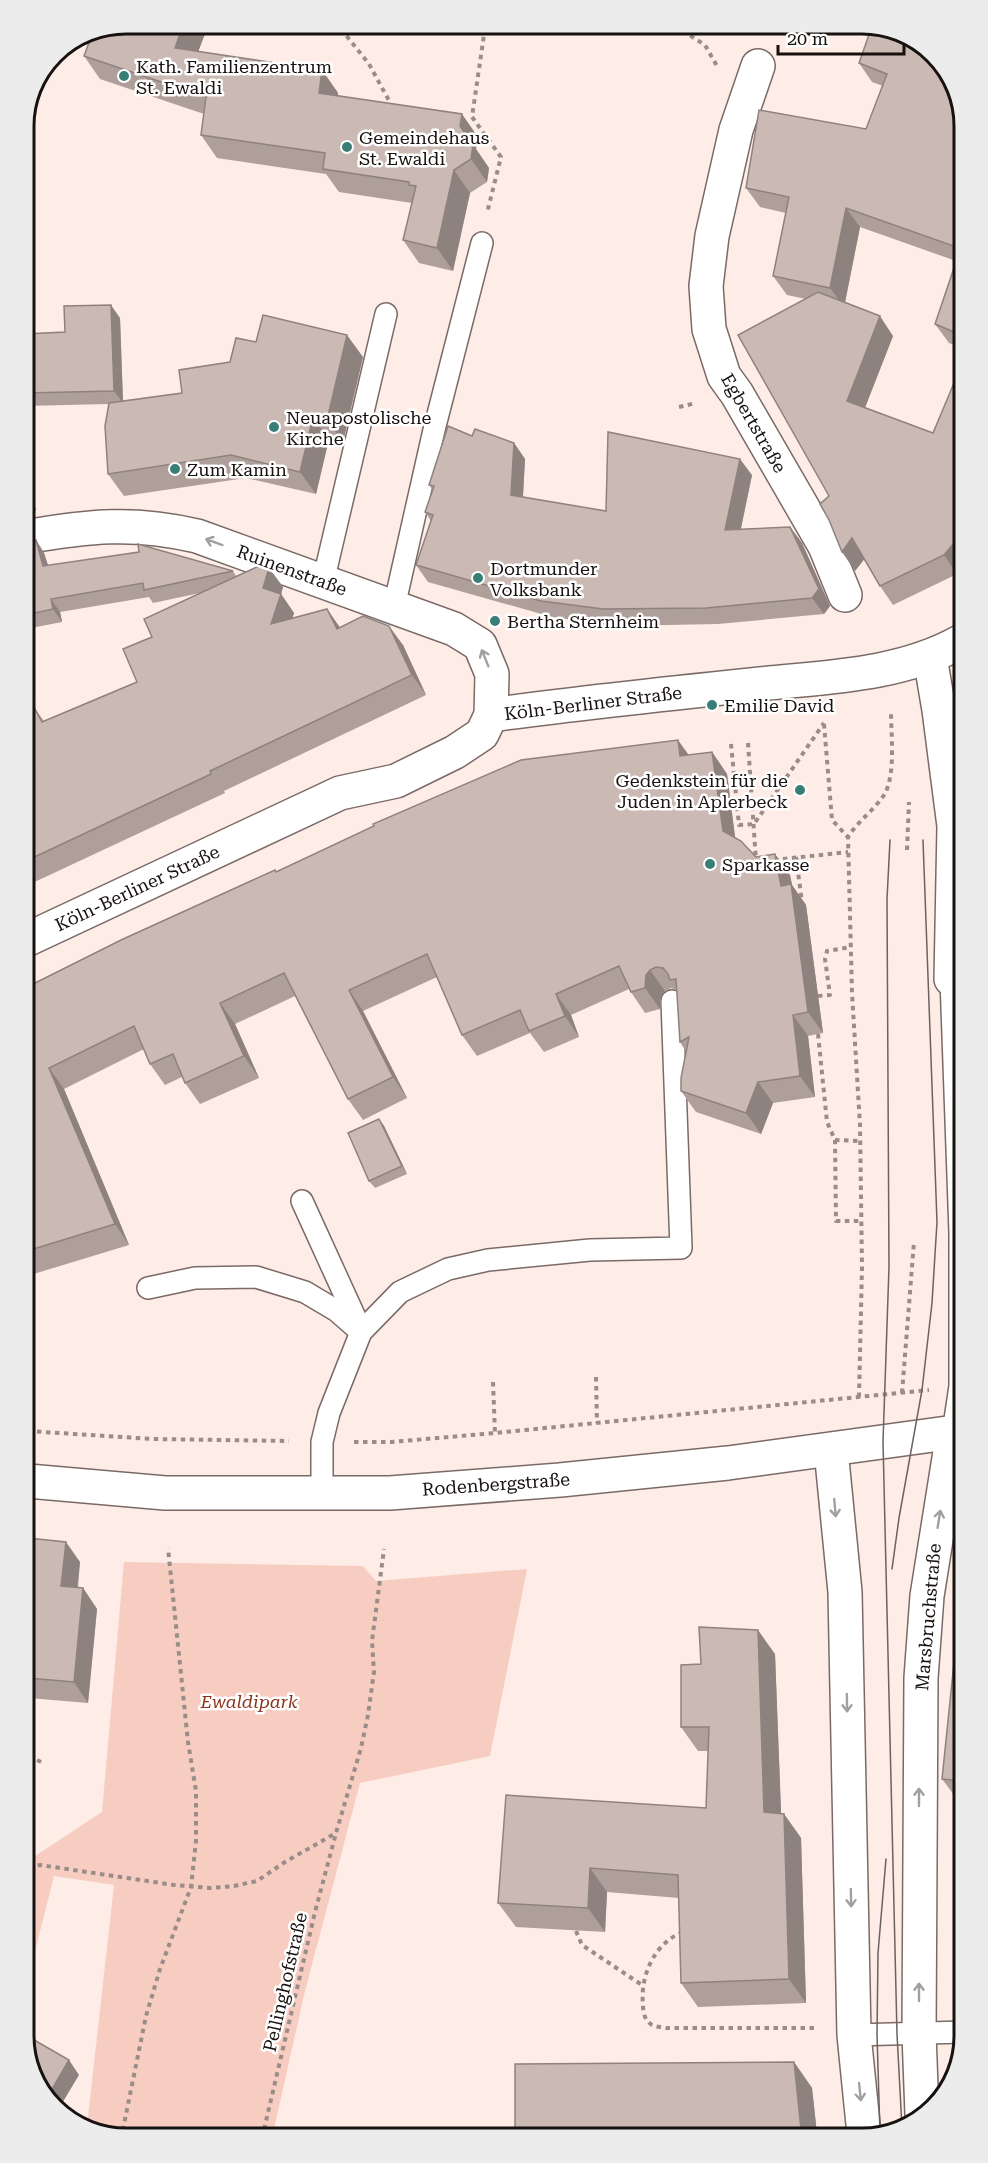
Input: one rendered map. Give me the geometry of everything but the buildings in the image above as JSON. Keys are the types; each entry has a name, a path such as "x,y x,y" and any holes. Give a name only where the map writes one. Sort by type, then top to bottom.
{"street":[{"name":"Egbertstraße","path":"754,76 736,130 712,236 706,286 709,329 724,376 737,394 825,546 845,595"},
{"name":"Ruinenstraße","path":"35,536 86,528 130,526 165,529 197,536 454,629 480,645 492,674 491,715"},
{"name":"Köln-Berliner Straße","path":"35,936 340,793 396,781 455,752 482,734 491,715 569,704 849,674 909,664 954,645"},
{"path":"930,657 954,826 951,979"},
{"name":"Rodenbergstraße","path":"34,1482 165,1493 390,1492 560,1480 728,1463 954,1433"},
{"path":"831,1450 845,1592 854,2032 863,2128"},
{"name":"Marsbruchstraße","path":"922,2106 919,2034 921,1678 927,1596 954,1453"}],"lane":[{"path":"394,607 434,430 482,243"},
{"path":"323,582 386,314"},
{"name":"Marsbruchstraße","path":"951,979 954,1064"},
{"path":"322,1494 322,1442 328,1413 361,1332 400,1292 448,1269 488,1260 590,1250 681,1248 672,1001"},
{"path":"302,1202 361,1332"},
{"path":"148,1288 195,1278 256,1277 305,1292 337,1311 361,1332"},
{"path":"854,2032 954,2032"}],"path":[{"path":"345,34 369,64 392,106 403,107"},
{"path":"482,243 501,157 472,117 485,34"},
{"path":"689,35 705,45 718,68 754,76"},
{"path":"859,1397 860,1141 852,993 848,837 885,794 891,775 891,712"},
{"path":"754,824 824,723 832,819 848,837"},
{"path":"748,743 756,862 848,852"},
{"path":"731,744 740,825 754,824"},
{"path":"907,850 910,794"},
{"path":"796,857 802,906"},
{"path":"818,996 830,995 825,959 827,951 851,947"},
{"path":"818,1034 827,1122 835,1140 836,1221 861,1221"},
{"path":"835,1140 860,1141"},
{"path":"34,1431 153,1438 391,1442 902,1392 914,1242"},
{"path":"596,1377 597,1423"},
{"path":"493,1382 495,1433"},
{"path":"123,2128 146,2016 160,1969 191,1887 196,1840 196,1791 188,1742 168,1548"},
{"name":"Pellinghofstraße","path":"264,2128 315,1912 361,1748 368,1715 374,1672 372,1641 384,1549"},
{"path":"34,1759 45,1764"},
{"path":"34,1867 40,1865 191,1887 234,1886 257,1881 336,1833"},
{"path":"679,1934 681,1927"},
{"path":"576,1931 582,1945 642,1985"},
{"path":"686,1931 663,1946 655,1955 642,1985 646,2020 654,2026 854,2032"}],"green space":[{"name":"Ewaldipark","path":"124,1562 363,1566 376,1581 527,1569 490,1756 360,1783 305,1991 274,2128 120,2128 108,2127 88,2120 114,1885 54,1876 34,1955 34,1857 102,1812"}],"tram line":[{"path":"890,840 887,899 889,1267 883,1442 897,2034 902,2119"},
{"path":"892,1569 922,1390 932,1303 937,1222 923,840"},
{"path":"880,2127 877,2034 878,1953 886,1859"}],"place":[{"name":"Kath. Familienzentrum St. Ewaldi","path":"124,76"},
{"name":"Gemeindehaus St. Ewaldi","path":"347,147"},
{"name":"Neuapostolische Kirche","path":"274,427"},
{"name":"Zum Kamin","path":"175,469"},
{"name":"Dortmunder Volksbank","path":"478,578"},
{"name":"Bertha Sternheim","path":"495,621"},
{"name":"Emilie David","path":"712,705"},
{"name":"Gedenkstein für die Juden in Aplerbeck","path":"800,790"},
{"name":"Sparkasse","path":"710,864"}]}
